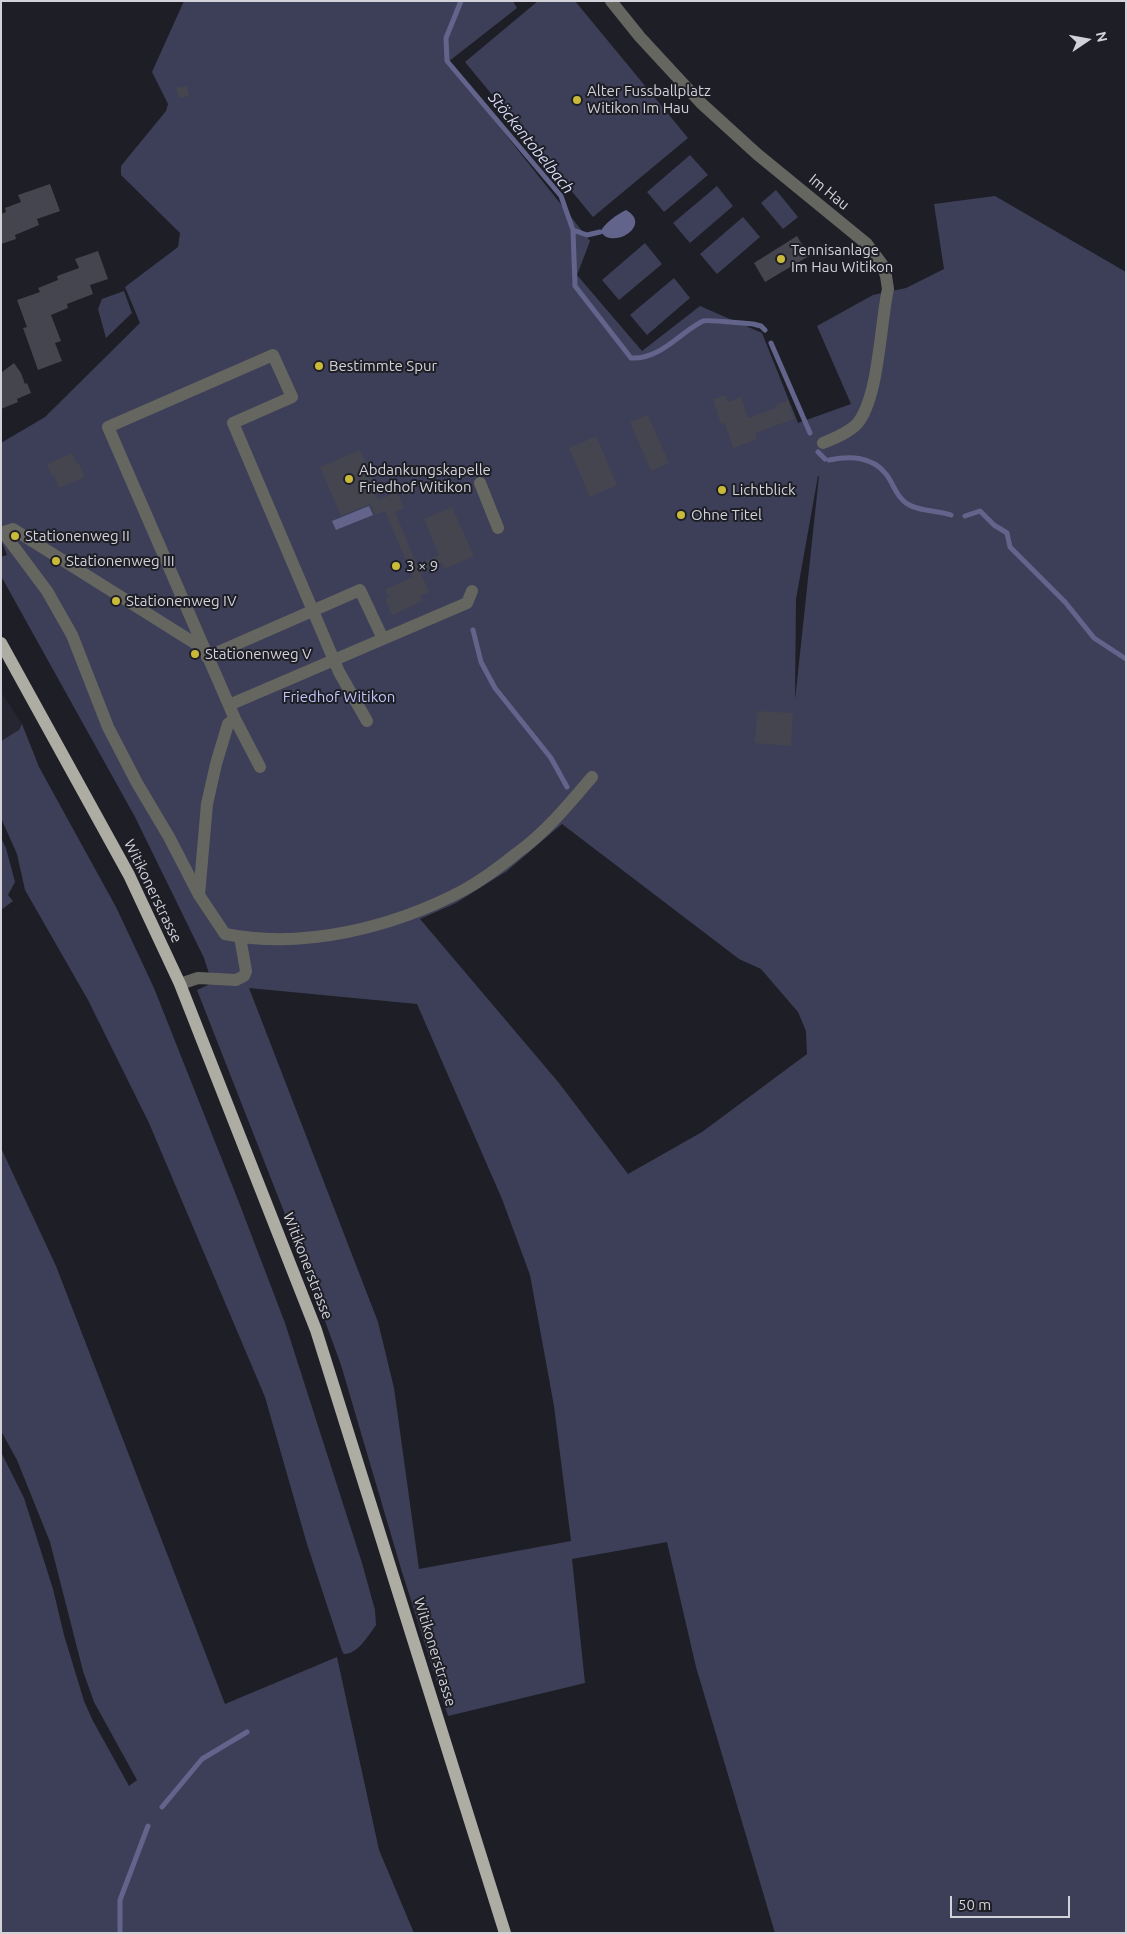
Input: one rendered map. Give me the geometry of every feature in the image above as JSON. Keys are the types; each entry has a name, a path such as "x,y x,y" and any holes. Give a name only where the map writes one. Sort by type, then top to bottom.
{"main road":[{"name":"Witikonerstrasse","path":"1,643 129,875 180,984 316,1330 505,1933"}],"street":[{"name":"Im Hau","path":"611,1 640,37 700,103 757,154 867,244 882,264 888,289 868,407 856,424 842,435 823,443"},
{"path":"260,767 235,719 108,427 274,355 292,397 233,423 334,660 366,721"},
{"path":"480,483 498,528"},
{"path":"206,653 13,529 2,532 47,591 72,635 108,727 199,895 225,934 240,937 292,938 346,932 409,915 466,889 518,852 553,821 592,777"},
{"path":"206,653 360,590 383,639"},
{"path":"229,705 467,603 472,592"},
{"path":"199,895 207,804 228,724 235,719"},
{"path":"180,984 198,978 236,980 244,976 246,970 240,937"}],"shaded area":[{"path":"626,210 635,220 635,225 628,234 622,237 610,238 600,232 612,219"},
{"path":"369,506 373,515 336,530 332,521"},
{"path":"1,692 22,724 19,730 1,741"}],"green space":[{"name":"Friedhof Witikon","path":"184,1 513,1 517,8 448,62 590,241 577,275 642,351 700,306 762,333 798,423 851,404 817,326 873,295 906,288 944,269 934,204 995,196 1126,272 1126,1933 775,1933 696,1667 667,1542 572,1559 585,1683 448,1716 402,1572 341,1365 299,1250 197,990 212,983 204,958 135,817 1,576 1,557 7,555 1,540 1,443 45,417 140,323 125,287 178,247 180,233 121,175 121,166 166,111 168,104 152,72","holes":["819,476 795,700 796,599","562,824 739,959 761,969 798,1012 806,1031 807,1054 702,1132 628,1174 559,1083 420,919 456,903 507,871","249,988 417,1004 502,1199 530,1275 554,1406 571,1541 419,1569 394,1388 378,1322"]},
{"name":"Alter Fussballplatz Witikon Im Hau","path":"538,1 575,1 688,138 593,217 465,62"},
{"path":"690,155 708,175 664,212 647,192"},
{"path":"717,186 733,206 690,243 673,223"},
{"path":"776,190 798,217 783,229 761,203"},
{"path":"743,217 760,237 717,274 700,254"},
{"path":"645,243 662,264 619,300 602,280"},
{"path":"674,278 690,298 647,335 630,315"},
{"path":"124,291 132,313 106,338 98,309 102,299"},
{"path":"22,724 39,767 116,907 154,988 285,1323 362,1563 375,1610 376,1625 362,1644 349,1653 344,1654 342,1651 307,1544 265,1397 149,1123 88,1000 25,890 17,854 1,818 1,741 19,730"},
{"path":"1,838 6,848 15,882 8,895 13,901 1,910"},
{"path":"1,1148 56,1266 225,1704 337,1657 379,1850 414,1933 1,1933 1,1452 24,1498 53,1589 64,1635 84,1701 129,1786 137,1780 94,1702 83,1671 50,1542 17,1460 1,1431"}],"building":[{"path":"187,86 189,96 179,98 176,88"},
{"path":"50,184 60,211 37,219 39,225 15,235 16,239 1,244 1,214 6,212 5,208 21,202 18,195"},
{"name":"Tennisanlage Im Hau Witikon","path":"797,236 809,256 765,282 754,263"},
{"path":"98,251 108,279 90,285 93,294 67,304 68,308 51,315 61,341 55,343 62,361 38,370 23,328 27,327 17,300 40,292 38,288 58,280 57,276 79,268 75,259"},
{"path":"14,363 31,393 17,399 18,402 1,409 1,370 2,372"},
{"path":"726,395 728,402 741,397 748,418 776,408 775,405 788,400 794,419 755,433 757,439 733,448 725,423 721,424 713,399"},
{"path":"648,415 669,463 651,471 630,422"},
{"path":"596,436 617,485 590,497 569,448"},
{"path":"360,450 378,492 374,493 378,500 397,492 404,508 395,512 417,565 439,555 424,519 452,507 474,556 445,569 442,562 420,571 429,592 420,596 423,601 392,615 385,599 389,597 385,589 413,577 385,511 375,515 370,504 341,516 320,467"},
{"path":"72,453 85,477 59,488 47,464"},
{"path":"757,711 793,713 791,746 755,743"}],"waterway":[{"name":"Stöckentobelbach","path":"461,1 446,38 447,61 561,196 573,230 575,286 631,358 651,355 703,321 753,324 761,326 765,330"},
{"path":"573,230 587,235 600,232"},
{"name":"Stöckentobelbach","path":"771,343 810,433"},
{"name":"Stöckentobelbach","path":"818,452 825,459"},
{"name":"Stöckentobelbach","path":"829,460 853,458 874,464 886,474 899,496 906,503 916,508 951,515"},
{"name":"Stöckentobelbach","path":"965,516 980,511 994,525 1007,533 1010,547 1065,602 1094,638 1126,659"},
{"path":"473,630 481,662 495,688 551,758 567,787"},
{"path":"162,1807 202,1759 247,1732"},
{"path":"120,1933 120,1900 148,1826"}],"place":[{"name":"Alter Fussballplatz Witikon Im Hau","path":"577,100"},
{"name":"Tennisanlage Im Hau Witikon","path":"781,259"},
{"name":"Bestimmte Spur","path":"319,366"},
{"name":"Abdankungskapelle Friedhof Witikon","path":"349,479"},
{"name":"Lichtblick","path":"722,490"},
{"name":"Ohne Titel","path":"681,515"},
{"name":"Stationenweg II","path":"15,536"},
{"name":"Stationenweg III","path":"56,561"},
{"name":"3 × 9","path":"396,566"},
{"name":"Stationenweg IV","path":"116,601"},
{"name":"Stationenweg V","path":"195,654"}]}
